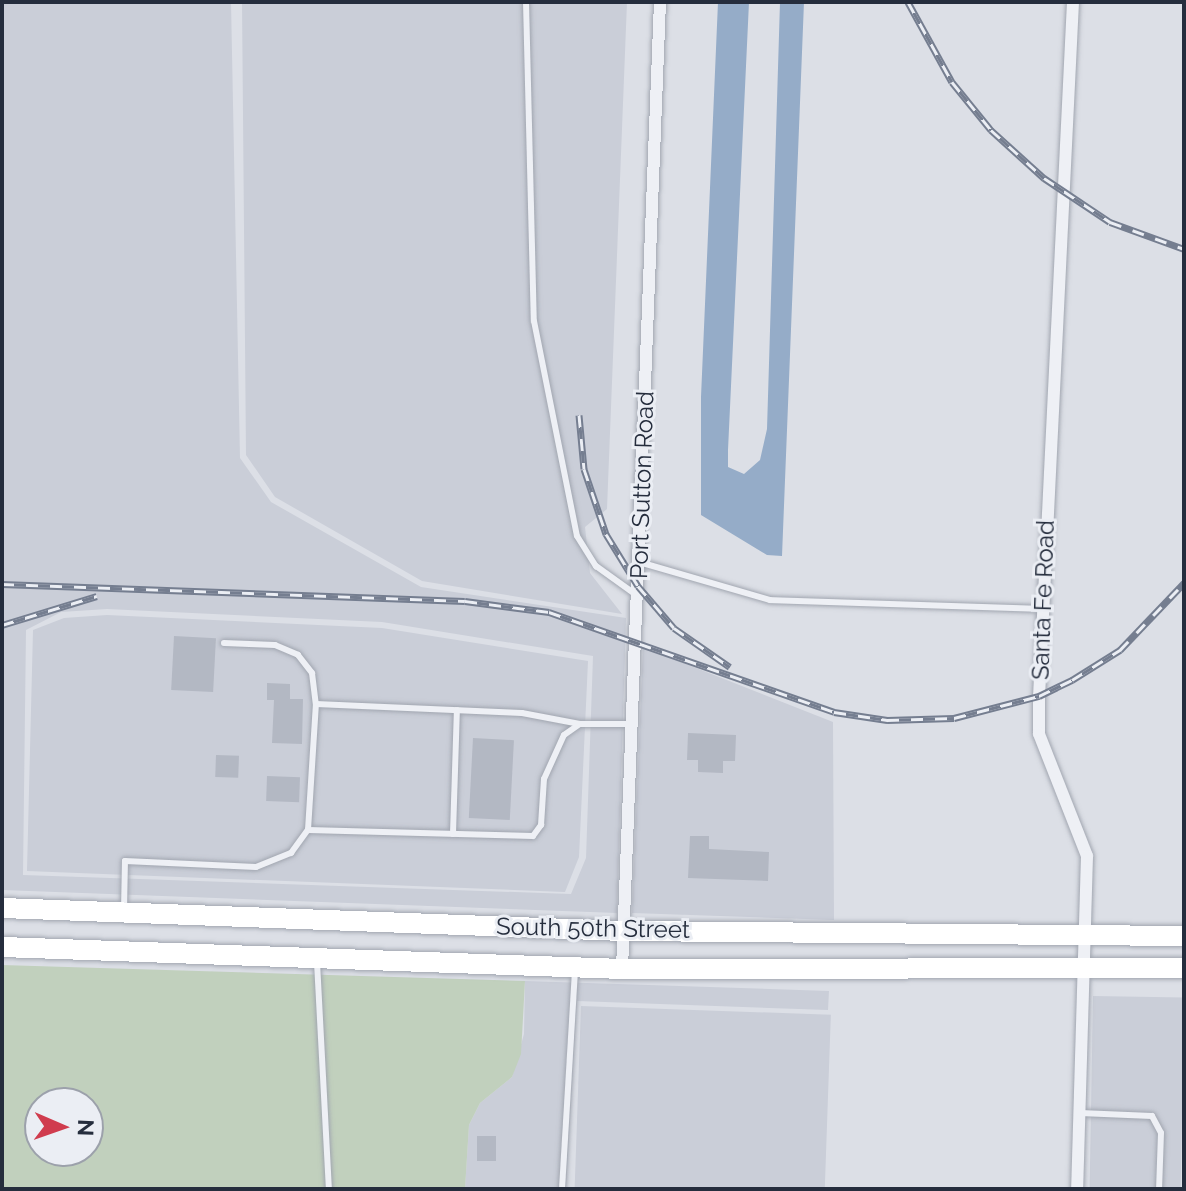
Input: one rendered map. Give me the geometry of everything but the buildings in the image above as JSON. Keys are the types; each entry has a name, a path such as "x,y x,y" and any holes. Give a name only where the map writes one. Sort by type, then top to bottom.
{"main road":[{"name":"South 50th Street","path":"2,908 624,931 1087,932 1184,936"},
{"name":"South 50th Street","path":"2,947 622,969 1087,965 1184,968"}],"street":[{"name":"Port Sutton Road","path":"622,969 660,2"},
{"name":"Santa Fe Road","path":"1073,2 1041,609 1039,734 1087,856 1087,965 1077,1189"}],"lane":[{"path":"526,2 534,321 577,536 596,566 638,596"},
{"path":"639,562 770,600 1041,609"},
{"path":"124,912 125,861 256,867 291,853 308,830 316,704 312,673 298,655 275,645 224,643"},
{"path":"316,704 522,713 580,724 632,724"},
{"path":"453,834 457,710"},
{"path":"308,830 537,834 553,754 564,735 580,724"},
{"path":"317,958 329,1189"},
{"path":"562,1189 575,968"},
{"path":"1080,1113 1152,1116 1161,1133 1159,1189"}],"shaded area":[{"path":"2,2 231,2 240,458 271,502 421,587 626,618 617,913 2,890","holes":["107,609 382,622 593,656 586,858 571,894 23,875 26,630 61,612"]},
{"path":"242,2 627,2 607,509 585,527 590,573 622,614 422,581 275,497 246,455"},
{"path":"107,615 382,628 588,661 579,857 565,892 27,871 33,630 64,618"},
{"path":"643,647 833,722 834,920 632,913"},
{"path":"525,981 829,991 828,1010 577,1001 566,1189 465,1189 469,1125 480,1103 512,1077 524,1034"},
{"path":"1093,996 1184,998 1181,1189 1090,1189"},
{"path":"581,1006 831,1015 825,1189 575,1189"}],"green space":[{"path":"2,965 525,981 521,1054 512,1077 480,1103 469,1125 465,1189 2,1189"}],"water":[{"path":"718,2 749,2 728,450 728,467 744,474 760,460 767,429 780,2 804,2 782,556 767,555 701,515 701,397"}],"railway":[{"path":"908,2 952,82 991,130 1044,178 1110,222 1184,249"},
{"path":"579,415 584,469 606,534 638,586 674,628 730,667"},
{"path":"2,584 465,601 549,612 834,712 887,720 954,718 1039,696 1120,650 1184,583"},
{"path":"2,625 97,596"}]}
